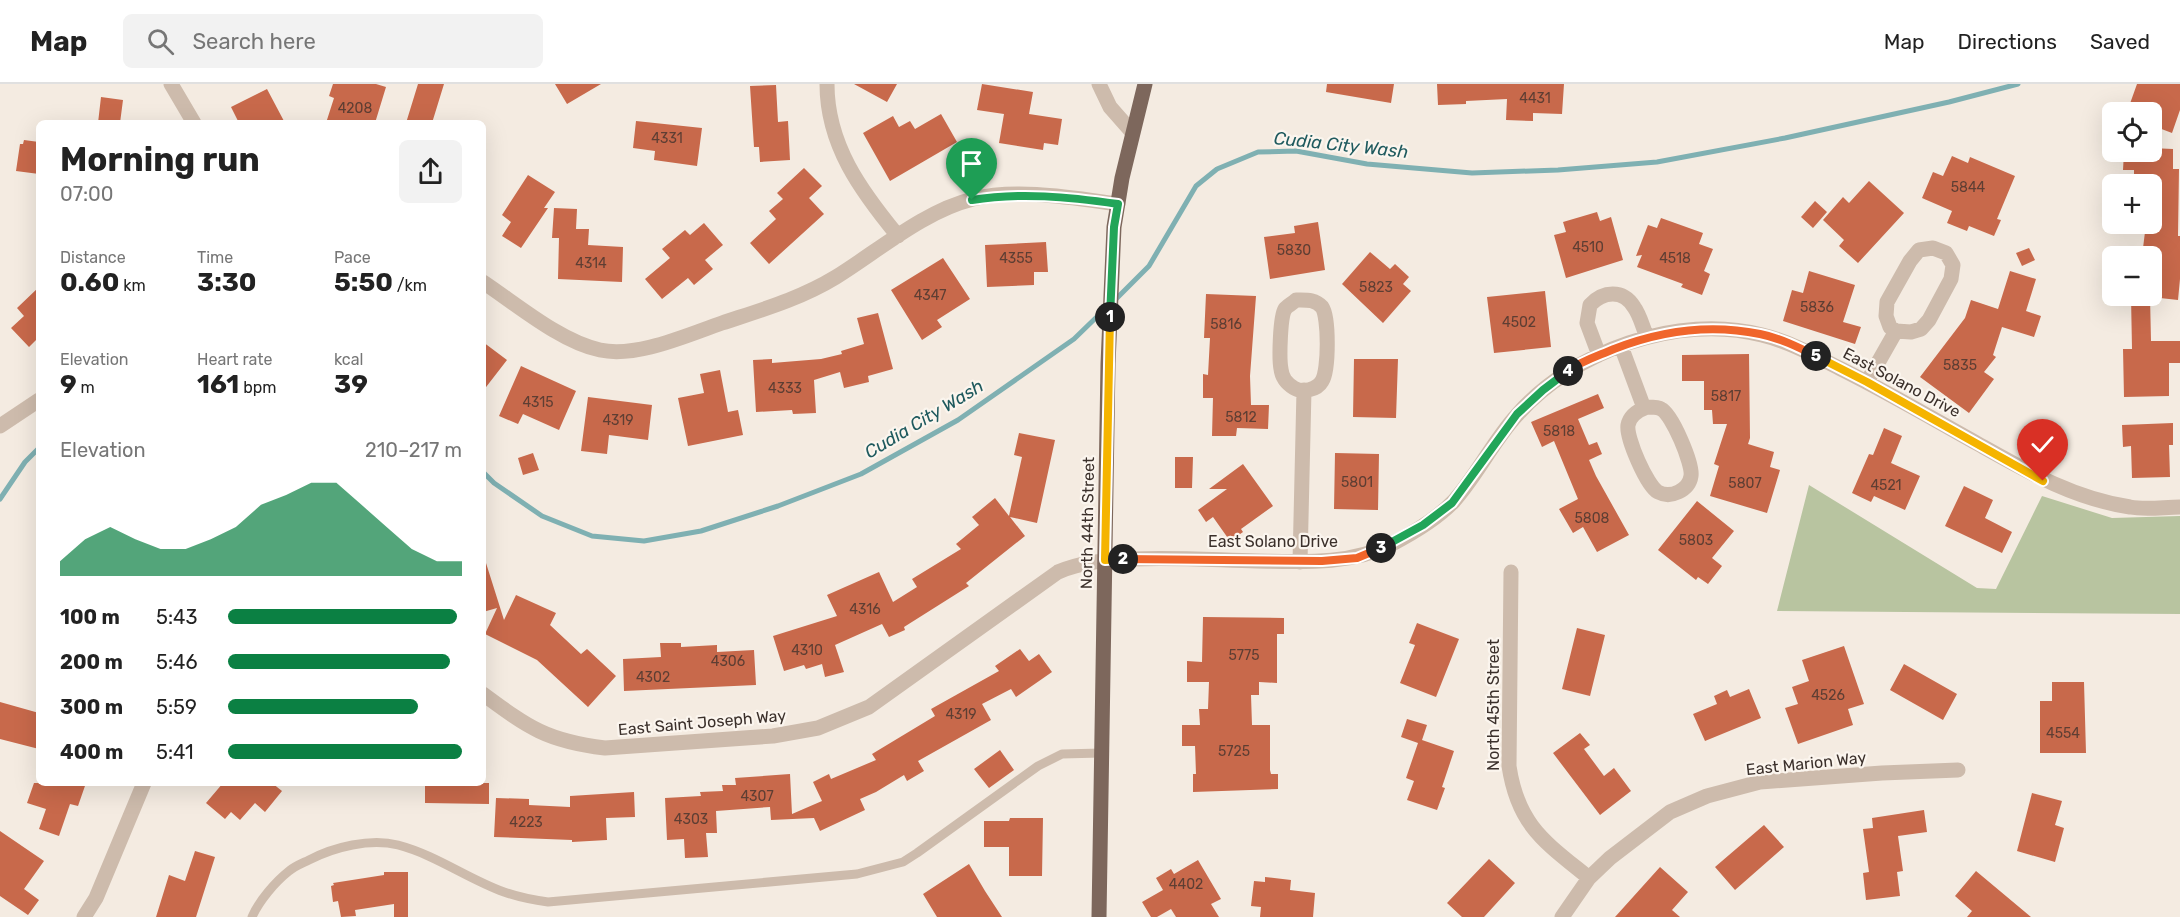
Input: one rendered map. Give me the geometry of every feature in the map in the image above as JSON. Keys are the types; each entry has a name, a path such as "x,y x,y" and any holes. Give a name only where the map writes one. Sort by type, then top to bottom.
{"main road":[{"name":"North 44th Street","path":"1099,917 1108,364 1114,227 1132,132 1146,84"}],"street":[{"path":"171,84 192,120"},
{"path":"827,84 827,98 834,135 850,170 898,236"},
{"path":"1099,84 1110,107 1132,132"},
{"path":"486,284 564,337 599,350 618,352 674,340 802,295 835,277 924,219 972,200 1000,195 1080,199 1118,204"},
{"path":"1933,248 1943,252 1953,265 1951,279 1929,320 1921,329 1911,332 1896,330 1890,327 1886,316 1887,302 1910,261 1919,250 1933,248"},
{"path":"1599,355 1587,323 1590,305 1602,296 1613,293 1622,295 1634,306 1647,338"},
{"path":"1296,300 1310,300 1322,307 1327,320 1326,367 1322,381 1311,390 1304,390 1297,390 1286,383 1281,370 1282,322 1285,309 1296,300"},
{"name":"East Solano Drive","path":"1105,560 1149,558 1300,562 1357,558 1391,544 1423,525 1452,503 1517,414 1573,367 1647,338 1694,330 1727,330 1761,334 1790,344 1867,382 2043,481 2091,500 2133,508 2180,507"},
{"path":"1867,382 1896,330"},
{"path":"1622,346 1644,408"},
{"path":"1300,562 1304,390"},
{"path":"0,426 36,402"},
{"path":"1644,408 1661,409 1671,419 1689,462 1691,476 1685,488 1672,495 1659,492 1649,482 1630,439 1628,425 1635,413 1644,408"},
{"name":"East Saint Joseph Way","path":"486,696 525,725 547,736 605,748 773,736 818,728 869,706 1058,572 1072,566 1105,560"},
{"name":"North 45th Street","path":"1512,572 1509,766 1512,788 1528,824 1552,848 1589,878"},
{"name":"East Marion Way","path":"1562,917 1589,878 1610,858 1670,812 1707,796 1760,782 1958,770"},
{"path":"84,917 96,898 143,786"}],"lane":[{"path":"252,917 273,887 290,870 314,858 343,848 372,843 398,845 501,891 548,902 857,874 903,862 910,858 1038,766 1062,754 1101,753"}],"green space":[{"path":"1809,485 1977,588 1996,589 2042,496 2112,518 2180,516 2180,614 1777,611"}],"building":[{"path":"333,84 376,84 386,87 376,120 327,120 334,98 329,96"},
{"path":"418,84 444,84 433,120 407,120"},
{"path":"555,84 601,84 567,104"},
{"path":"854,84 897,84 887,102"},
{"path":"982,84 1033,92 1029,114 1062,119 1058,145 1044,143 1043,150 999,143 1004,114 977,110"},
{"path":"1327,84 1394,84 1391,103 1326,92"},
{"path":"1437,84 1564,84 1562,114 1533,113 1533,121 1506,120 1507,99 1438,105"},
{"path":"2137,84 2180,84 2180,110 2172,133 2162,129 2162,102 2131,102"},
{"path":"776,85 778,122 788,121 790,160 760,162 759,147 754,147 750,86"},
{"path":"267,89 283,120 238,120 231,107"},
{"path":"101,97 123,100 120,120 98,120"},
{"path":"941,114 957,142 890,181 863,133 893,116 899,127 910,121 915,129"},
{"path":"636,121 702,128 697,166 654,160 655,151 633,148"},
{"path":"24,140 36,142 36,174 16,171 20,144 23,144"},
{"path":"2162,148 2173,149 2173,169 2179,169 2180,279 2178,300 2162,298 2162,246 2143,246 2145,234 2162,234 2162,174 2134,174 2134,170 2123,170 2123,162 2162,162"},
{"path":"1952,156 1968,163 1970,157 2015,176 1997,219 2001,220 1994,236 1969,226 1967,231 1947,223 1952,211 1922,198 1933,172 1943,176"},
{"path":"804,168 822,186 809,198 824,214 769,264 750,243 776,219 769,211 783,199 777,193"},
{"path":"528,175 555,192 544,208 548,208 521,248 502,236 511,222 502,215"},
{"path":"1869,181 1904,213 1858,263 1839,246 1844,240 1823,220 1843,197 1849,203"},
{"path":"1815,201 1827,212 1813,228 1801,217"},
{"path":"554,208 577,209 576,229 589,229 588,245 623,247 622,282 558,279 559,238 552,238"},
{"path":"1597,212 1600,221 1611,217 1623,260 1566,278 1554,235 1566,232 1563,222"},
{"path":"1661,218 1703,233 1699,244 1713,249 1704,271 1710,274 1702,295 1681,287 1683,284 1637,267 1642,255 1636,256 1648,225 1657,228"},
{"path":"1318,222 1325,270 1270,279 1264,237 1295,233 1294,226"},
{"path":"704,223 723,245 705,260 713,269 694,285 688,278 662,299 645,279 670,258 662,249 685,230 690,235"},
{"path":"1046,242 1048,272 1034,272 1034,285 987,287 985,245"},
{"path":"2029,248 2035,260 2022,266 2016,253"},
{"path":"1370,252 1390,269 1395,264 1409,277 1403,284 1411,291 1383,323 1342,284"},
{"path":"943,258 970,299 937,320 942,327 922,340 891,290"},
{"path":"1809,271 1855,285 1843,322 1861,327 1855,344 1783,321 1792,290 1803,293"},
{"path":"2010,271 2036,279 2026,311 2041,316 2034,337 2002,327 1993,355 1996,357 1984,372 1994,379 1969,413 1920,377 1965,318 1971,300 1998,309"},
{"path":"36,290 36,340 29,347 11,328 24,316 17,308"},
{"path":"1545,291 1551,347 1494,353 1487,297"},
{"path":"1206,294 1256,296 1250,376 1251,405 1269,405 1268,429 1237,428 1236,436 1212,436 1213,398 1203,398 1203,374 1208,375 1210,338 1204,338"},
{"path":"2131,306 2150,306 2151,341 2180,341 2180,363 2169,363 2169,396 2124,397 2123,349 2132,349"},
{"path":"878,313 893,369 868,376 869,382 844,388 840,372 814,380 816,413 793,414 792,410 756,412 753,360 772,359 772,363 821,359 842,354 841,351 864,344 857,318"},
{"path":"486,344 507,360 486,387"},
{"path":"1749,354 1750,438 1748,444 1774,452 1770,467 1780,470 1767,513 1710,496 1719,466 1714,464 1727,424 1713,424 1712,410 1704,410 1704,381 1682,381 1682,355"},
{"path":"1354,359 1398,359 1396,418 1353,417"},
{"path":"521,366 576,391 559,430 523,414 518,424 499,416"},
{"path":"720,370 728,412 738,410 743,435 688,446 678,398 704,393 700,374"},
{"path":"1598,394 1604,408 1578,419 1589,445 1597,442 1602,454 1589,460 1629,535 1597,552 1583,527 1573,533 1559,509 1578,499 1554,441 1542,447 1531,422"},
{"path":"588,397 652,405 648,440 609,435 607,454 581,451"},
{"path":"2173,423 2173,445 2169,445 2170,477 2132,478 2131,446 2123,447 2122,425"},
{"path":"1884,428 1902,436 1891,463 1920,476 1905,510 1874,496 1871,502 1852,493 1869,454 1873,455"},
{"path":"1019,433 1055,440 1037,523 1010,517 1025,536 966,583 969,586 904,627 905,630 889,637 882,624 835,645 844,672 825,677 822,664 806,669 804,665 784,671 773,636 837,616 827,595 879,572 893,602 917,587 912,579 961,549 956,544 979,525 972,517 995,498 1009,516 1022,457 1014,455"},
{"path":"533,453 539,470 523,475 518,458"},
{"path":"1335,453 1379,454 1378,510 1334,509"},
{"path":"1175,457 1193,457 1192,488 1175,488"},
{"path":"1243,464 1273,506 1241,529 1243,532 1230,541 1213,517 1206,522 1198,510 1227,489 1209,489"},
{"path":"1964,486 1993,500 1985,518 2012,532 2002,553 1945,526"},
{"path":"1697,501 1734,531 1712,558 1722,566 1708,584 1698,577 1696,580 1658,550"},
{"path":"486,563 504,620 516,595 556,613 550,625 581,654 587,649 616,676 588,707 537,660 486,634 497,608 486,611"},
{"path":"1203,617 1284,618 1284,634 1277,634 1277,683 1259,682 1259,695 1251,695 1252,725 1270,725 1270,770 1271,774 1278,774 1278,789 1193,792 1193,774 1196,774 1195,746 1182,746 1182,725 1200,725 1199,709 1208,709 1209,682 1187,682 1187,661 1202,662"},
{"path":"1417,623 1459,639 1436,697 1400,683 1415,645 1409,643"},
{"path":"1577,628 1605,635 1590,696 1562,689"},
{"path":"660,643 681,643 681,647 717,645 717,652 754,650 756,685 624,691 623,659 661,657"},
{"path":"1844,646 1864,704 1848,709 1853,725 1798,744 1785,708 1798,704 1792,687 1809,681 1802,660"},
{"path":"1020,649 1029,661 1039,654 1052,672 1016,697 1011,689 982,704 991,720 918,761 924,771 907,781 904,775 860,799 865,810 820,831 814,818 771,820 770,807 716,811 717,833 706,833 708,857 685,858 684,839 667,840 665,798 701,796 700,792 723,791 722,785 736,785 735,778 790,774 792,814 822,801 813,782 829,774 831,779 876,760 872,754 935,716 931,709 999,671 995,666"},
{"path":"1904,664 1957,694 1943,720 1890,690"},
{"path":"2052,682 2084,682 2086,753 2040,753 2040,701 2052,701"},
{"path":"1749,689 1761,718 1705,741 1693,714 1717,704 1714,696 1727,690 1730,697"},
{"path":"0,702 36,712 36,748 0,739"},
{"path":"1407,719 1427,725 1422,740 1454,751 1437,810 1407,800 1414,781 1406,778 1418,743 1401,737"},
{"path":"1580,733 1590,745 1584,749 1604,776 1614,768 1631,791 1600,815 1553,753"},
{"path":"1000,750 1014,770 989,788 974,769"},
{"path":"34,783 36,786 85,786 78,806 70,804 59,836 39,829 46,809 27,803"},
{"path":"486,783 489,783 489,804 425,803 425,786 486,786"},
{"path":"220,786 276,786 282,791 265,812 255,803 240,820 231,812 225,819 206,803"},
{"path":"634,792 635,817 606,818 607,840 572,842 572,840 494,837 496,798 529,799 529,805 570,807 570,796"},
{"path":"2032,793 2062,801 2055,825 2064,828 2055,862 2017,851"},
{"path":"1924,810 1927,832 1898,836 1903,871 1897,872 1900,896 1866,900 1863,873 1869,872 1863,829 1873,828 1872,818"},
{"path":"1010,818 1043,818 1042,876 1009,876 1009,847 984,847 984,821 1009,821"},
{"path":"1764,825 1784,847 1735,890 1715,867"},
{"path":"0,831 44,861 24,889 39,900 28,915 0,896"},
{"path":"195,851 215,857 196,917 156,917 169,875 185,881"},
{"path":"1489,859 1515,883 1484,917 1462,917 1447,903"},
{"path":"1198,860 1221,899 1211,904 1219,917 1176,917 1171,909 1157,917 1151,917 1142,902 1163,890 1156,878 1171,869 1174,874"},
{"path":"969,864 1002,917 937,917 923,894"},
{"path":"1660,867 1688,892 1672,910 1680,917 1615,917"},
{"path":"1976,871 2031,917 1967,917 1972,911 1955,896"},
{"path":"384,872 408,872 408,917 394,917 394,904 355,910 356,916 341,917 338,901 333,902 331,886 334,885 333,883 384,875"},
{"path":"1265,877 1291,880 1290,890 1315,893 1313,917 1260,917 1261,907 1251,906 1254,881 1265,882"}],"waterway":[{"name":"Cudia City Wash","path":"1115,300 1149,266 1196,186 1217,169 1258,152 1296,151 1367,164 1472,173 1558,170 1657,162 1785,138 1949,102 2018,84"},
{"name":"Cudia City Wash","path":"486,475 542,516 592,536 644,541 701,531 778,506 861,474 958,420 1074,339 1106,308"},
{"name":"Cudia City Wash","path":"0,499 25,462 36,451"}],"route":[{"path":"972,200 1000,195 1080,199 1118,204 1114,227 1108,364 1105,560 1149,558 1300,562 1357,558 1391,544 1423,525 1452,503 1517,414 1573,367 1647,338 1694,330 1727,330 1761,334 1790,344 1867,382 2043,481"}]}
